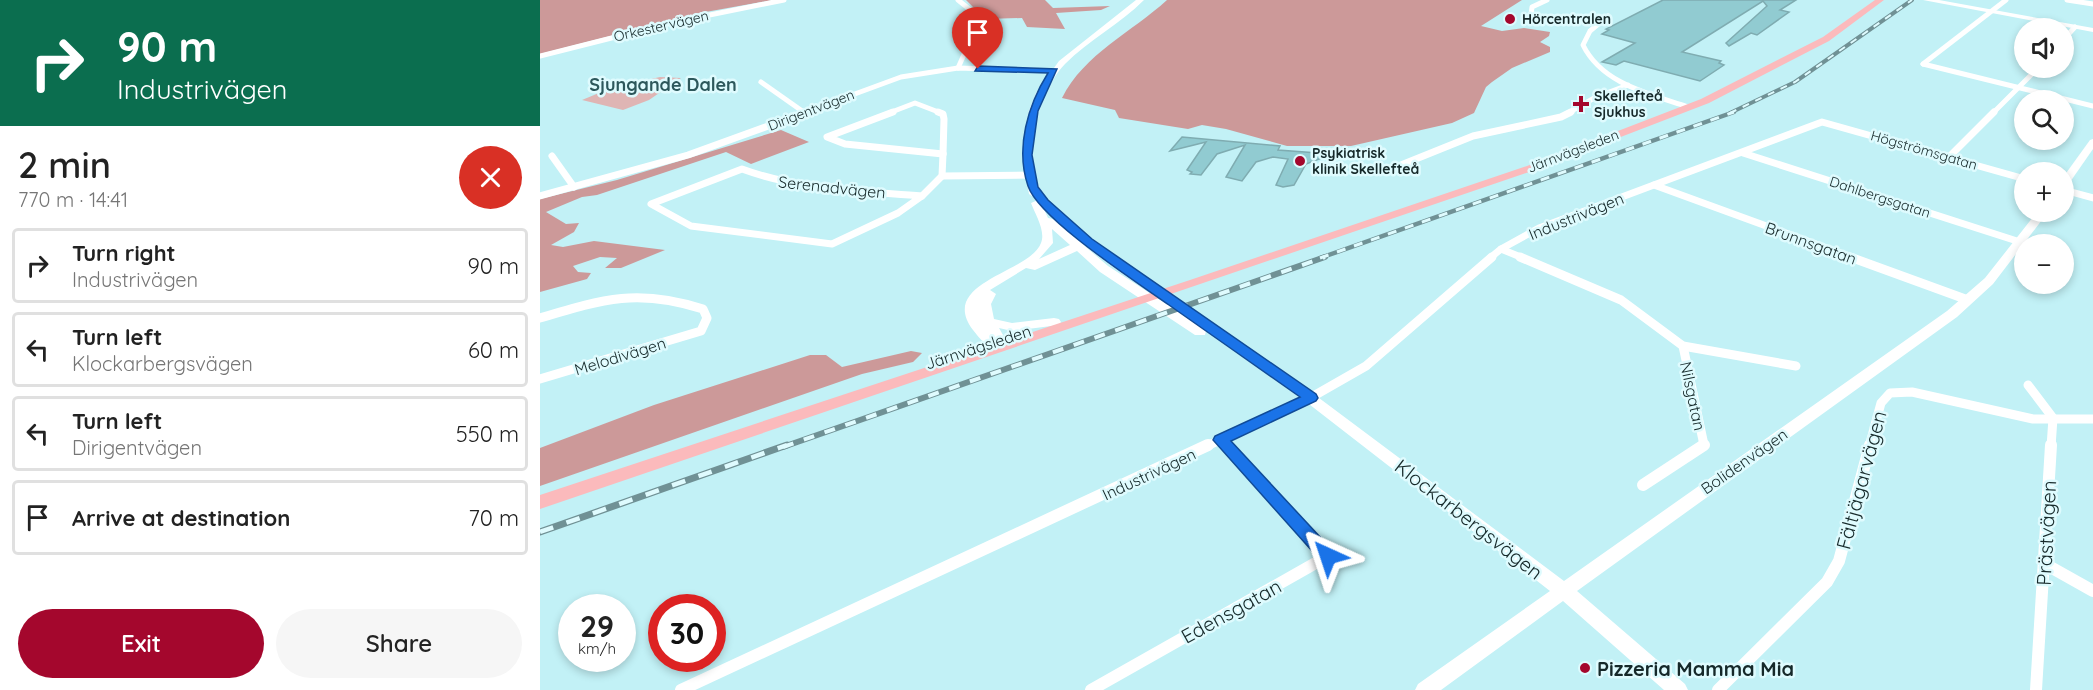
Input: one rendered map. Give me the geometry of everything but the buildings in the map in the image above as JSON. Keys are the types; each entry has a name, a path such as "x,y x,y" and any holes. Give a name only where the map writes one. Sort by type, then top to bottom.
{"main road":[{"name":"Klockarbergsvägen","path":"1082,244 1048,220 1036,203 1027,155 1034,111 1040,93 1054,71 1140,0"},
{"name":"Järnvägsleden","path":"540,502 995,345 1531,168 1688,108 1796,56 1850,24 1880,0"},
{"path":"1927,0 2093,30"},
{"path":"2074,169 2093,142"},
{"name":"Klockarbergsvägen","path":"1032,181 1058,217 1104,268 1200,332 1253,358 1310,398 1562,591 1678,690"},
{"path":"1032,261 1042,252 1047,242 1047,233 1036,203"},
{"name":"Bolidenvägen","path":"2023,234 2033,222"},
{"path":"1082,244 1019,272 993,290 983,306 983,314 996,335 995,345 984,338 972,318 977,297 997,279 1032,261 1082,244"},
{"name":"Bolidenvägen","path":"1425,690 1968,300 1989,281 2014,245"},
{"name":"Järnvägsleden","path":"995,345 1054,322 1121,304"},
{"path":"990,322 1012,327 1054,322"}],"street":[{"name":"Orkestervägen","path":"540,56 675,22 784,0"},
{"path":"958,0 971,9 977,16 978,23 958,68"},
{"path":"1525,21 1531,15 1532,7 1547,0"},
{"path":"2006,0 1923,64 2093,106"},
{"path":"2067,0 2093,4"},
{"path":"1608,16 1587,36 1583,45 1585,52 1601,70 1628,86 1688,108"},
{"name":"Dirigentvägen","path":"540,196 688,155 901,77 958,68 1054,71"},
{"path":"1949,156 2029,78"},
{"path":"761,82 805,113"},
{"path":"1391,169 1473,136 1561,117 1596,98 1628,86"},
{"path":"922,196 942,176 943,154 942,114 915,103 827,137 845,144 943,154"},
{"name":"Högströmsgatan","path":"1822,123 2014,176"},
{"name":"Industrivägen","path":"683,690 1310,398 1366,366 1501,249 1539,228 1822,123"},
{"name":"Dahlbergsgatan","path":"1743,153 2014,240"},
{"path":"552,156 574,187"},
{"name":"Serenadvägen","path":"742,168 774,181 790,184 922,196 898,213 832,244 691,226 651,204 742,168"},
{"path":"942,176 1032,181"},
{"name":"Brunnsgatan","path":"1654,185 1968,300"},
{"path":"2074,193 2093,198"},
{"path":"1501,249 1621,300 1683,346 1796,366"},
{"name":"Melodivägen","path":"540,318 635,294 682,301 703,309 707,318 701,331 540,379"},
{"name":"Nilsgatan","path":"1643,485 1704,445 1683,346"},
{"path":"2028,386 2053,418"},
{"name":"Fältjägarvägen","path":"1718,690 1827,582 1839,561 1881,403 1890,393 1912,392 2033,419 2093,419"},
{"name":"Prästvägen","path":"2036,690 2053,418"},
{"name":"Edensgatan","path":"1090,690 1328,556 1221,440"},
{"path":"2045,564 2093,591"}],"shaded area":[{"path":"540,0 773,0 700,13 540,54"},
{"path":"966,0 1045,0 1053,8 1110,6 1101,10 1056,13 1065,29 1027,27 1022,18 985,19"},
{"path":"1167,0 1522,0 1481,26 1502,31 1524,28 1550,32 1549,36 1540,42 1550,47 1550,52 1512,68 1492,82 1486,87 1474,113 1452,123 1351,146 1287,146 1226,129 1202,125 1188,129 1119,118 1115,110 1062,98 1071,82 1096,56"},
{"path":"660,77 681,78 649,100 623,110 582,100 611,88"},
{"path":"781,130 809,142 751,164 726,152 597,195 582,197 546,212 566,224 579,223 574,232 551,245 563,247 594,241 665,250 621,268 605,268 617,258 600,257 573,266 578,272 591,273 587,279 540,292 540,199 617,180"},
{"path":"911,351 922,353 913,362 862,374 540,486 540,448 654,405 810,355 826,355 842,367"}],"railway":[{"path":"1730,113 1795,82 1912,0"},
{"path":"1320,258 1734,112"},
{"path":"783,447 1325,257"},
{"path":"540,532 787,445"}],"place":[{"name":"Hörcentralen","path":"1510,19"},
{"name":"Skellefteå Sjukhus","path":"1581,104"},
{"name":"Psykiatrisk klinik Skellefteå","path":"1300,161"},
{"name":"Pizzeria Mamma Mia","path":"1585,668"}],"district":[{"name":"Sjungande Dalen","path":"663,84"}],"route":[{"path":"978,69 1054,71 1040,93 1034,111 1027,155 1033,187 1044,202 1088,242 1310,398 1221,440 1328,556"}]}
